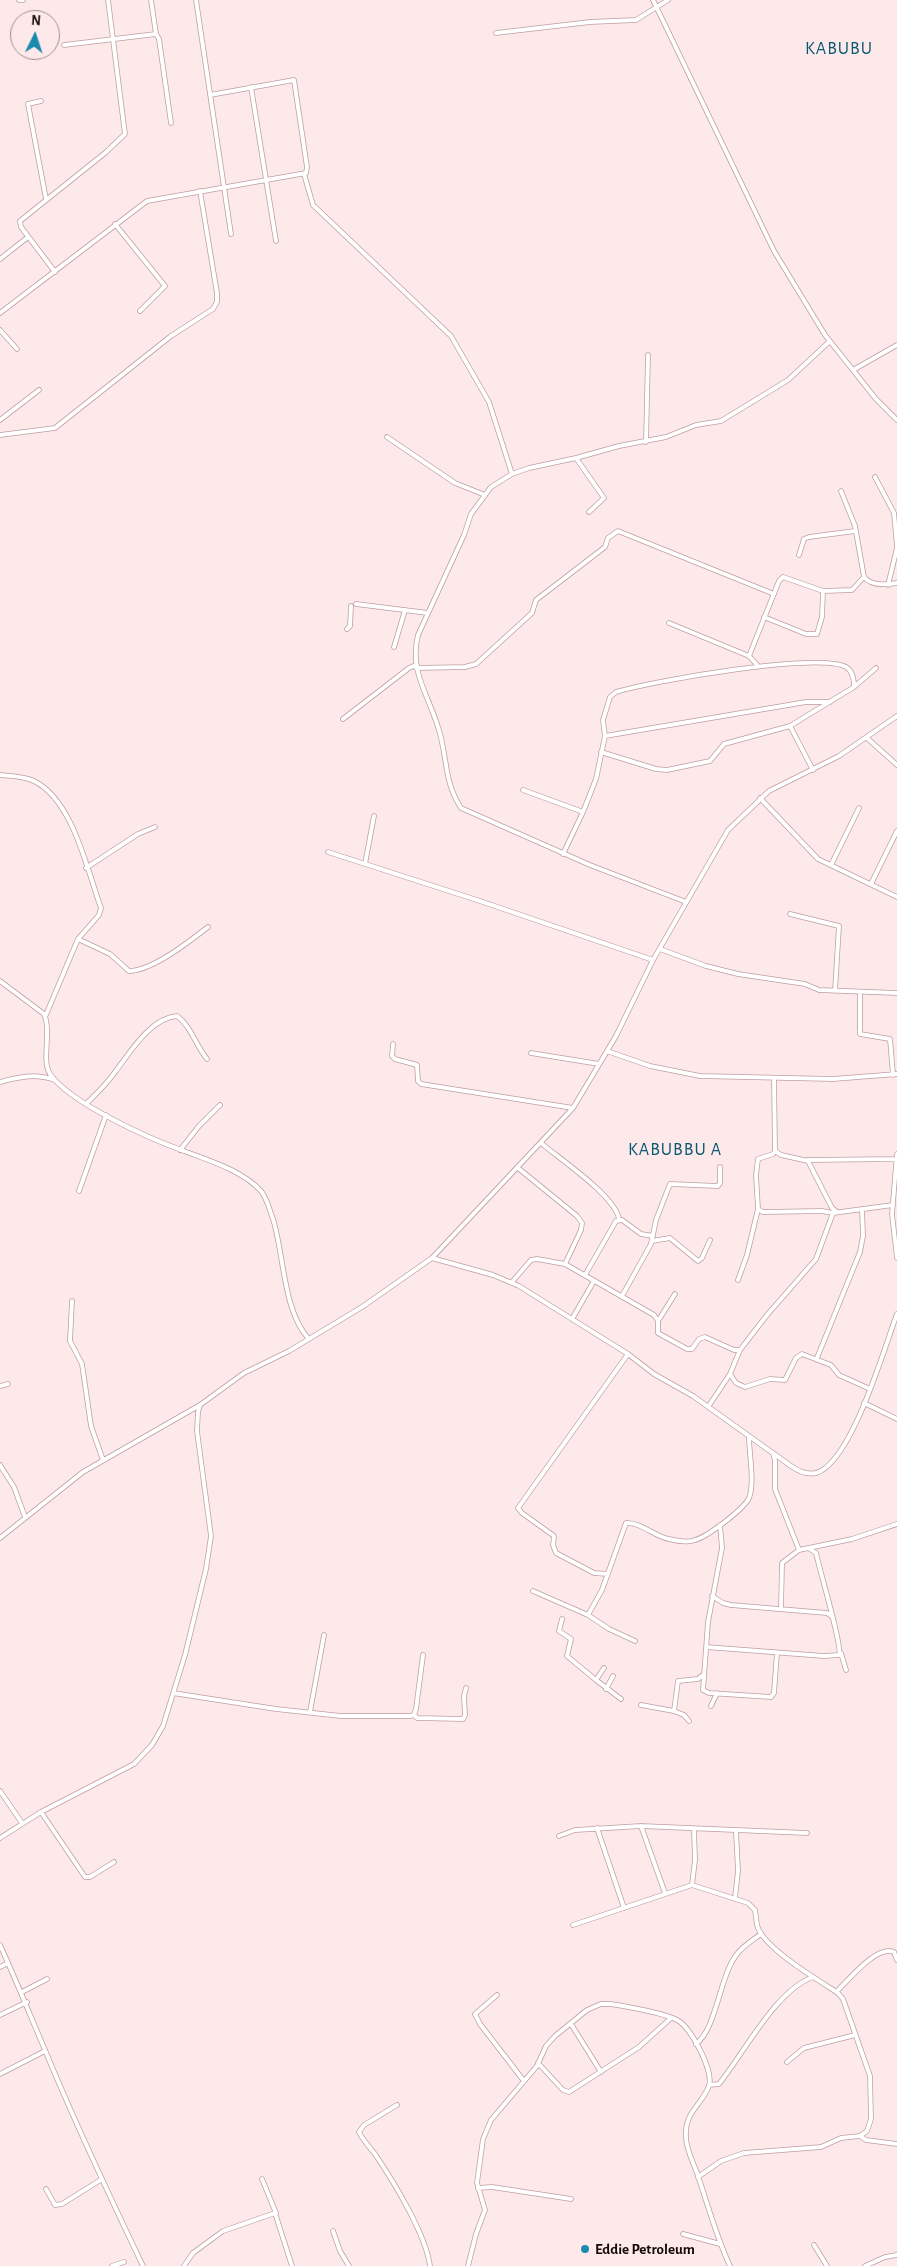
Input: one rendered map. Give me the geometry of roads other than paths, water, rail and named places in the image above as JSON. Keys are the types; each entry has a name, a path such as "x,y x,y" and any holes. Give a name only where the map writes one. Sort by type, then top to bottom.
{"street":[{"path":"55,272 21,227 20,221 46,198 105,153 125,134 108,0"},
{"path":"151,0 156,34 159,39 171,123"},
{"path":"196,0 231,234"},
{"path":"654,0 774,251 830,341 897,420"},
{"path":"496,33 590,22 636,20 668,0"},
{"path":"64,45 156,34"},
{"path":"210,95 289,79 295,81 307,166 304,174 313,205 451,336 489,402 512,474"},
{"path":"251,87 276,241"},
{"path":"41,101 28,104 46,198"},
{"path":"0,314 115,224 152,199 304,174"},
{"path":"0,435 55,428 171,336 214,309 218,302 218,293 200,191"},
{"path":"115,224 165,286 140,311"},
{"path":"0,259 28,237"},
{"path":"0,330 17,349"},
{"path":"686,902 563,854 460,808 446,778 439,728 416,667 414,651 428,613 464,535 471,514 491,487 512,474 619,446 666,437 696,426 721,421 788,380 830,341"},
{"path":"853,370 897,345"},
{"path":"646,442 648,355"},
{"path":"0,420 39,390"},
{"path":"386,437 456,483 485,494"},
{"path":"576,458 604,498 589,512"},
{"path":"875,477 894,513 897,547 888,585"},
{"path":"841,491 855,531 864,577 872,582 888,585 897,583"},
{"path":"343,718 409,668 465,667 476,664 532,613 536,600 605,547 608,538 618,530 774,594"},
{"path":"799,555 804,539 855,531"},
{"path":"750,656 779,581 783,577 823,591 852,590 864,577"},
{"path":"764,617 806,634 817,634 822,617 823,591"},
{"path":"356,604 428,613"},
{"path":"347,629 350,626 351,606"},
{"path":"394,647 405,610"},
{"path":"669,624 750,656 758,666"},
{"path":"563,854 596,779 605,736 603,720 610,698 616,692 758,666 806,662 845,667 850,671 854,687"},
{"path":"601,752 656,769 667,770 710,761 724,744 790,726 854,687 876,668"},
{"path":"605,736 806,702 831,702"},
{"path":"0,1538 70,1481 200,1405 244,1373 289,1351 379,1296 432,1258 573,1108 607,1051 653,960 721,839 737,819 760,798 778,786 813,770 867,738 897,716"},
{"path":"790,726 813,770"},
{"path":"867,738 897,765"},
{"path":"0,775 34,781 55,796 78,842 101,908 100,915 78,939 45,1017 47,1067 56,1080 86,1104 180,1150 244,1177 262,1193 269,1205 277,1232 288,1288 297,1320 308,1338"},
{"path":"524,790 583,812"},
{"path":"760,798 814,856 897,897"},
{"path":"831,865 859,808"},
{"path":"365,864 374,816"},
{"path":"86,868 138,834 155,827"},
{"path":"871,884 897,831"},
{"path":"328,852 653,960"},
{"path":"790,914 839,926 835,990"},
{"path":"78,939 110,954 129,971 138,971 175,951 208,927"},
{"path":"660,949 706,966 738,974 805,984 819,990 897,993"},
{"path":"0,981 45,1017"},
{"path":"607,1051 669,1071 700,1076 846,1079 895,1075 890,1039 860,1034 860,992"},
{"path":"86,1104 115,1073 142,1035 170,1016 177,1016 182,1019 199,1050 208,1059"},
{"path":"393,1044 392,1056 398,1061 417,1065 418,1081 421,1084 573,1108"},
{"path":"531,1053 599,1064"},
{"path":"39,1076 47,1067"},
{"path":"0,1082 21,1076 39,1076 56,1080"},
{"path":"774,1078 775,1150 780,1156"},
{"path":"180,1150 187,1138 220,1105"},
{"path":"79,1191 106,1115"},
{"path":"541,1143 604,1193 617,1212 619,1219 641,1234 652,1238 670,1238 698,1260 702,1258 710,1240"},
{"path":"770,1155 775,1150"},
{"path":"897,1154 896,1183 892,1205 897,1258"},
{"path":"738,1280 758,1209 757,1163 760,1158 770,1155 807,1160 896,1159"},
{"path":"708,1407 730,1374 740,1350 744,1348 767,1315 816,1259 833,1211 807,1160"},
{"path":"622,1296 652,1238 656,1220 671,1183 718,1186 720,1183 720,1167"},
{"path":"518,1168 577,1216 582,1224 565,1264"},
{"path":"758,1209 763,1212 833,1211 892,1205"},
{"path":"817,1358 860,1252 863,1236 862,1209"},
{"path":"585,1275 612,1227 619,1219"},
{"path":"432,1258 512,1282 628,1354 802,1472 820,1471 842,1450 870,1389 897,1317"},
{"path":"512,1282 531,1260 537,1259 565,1264 654,1315 658,1321"},
{"path":"572,1319 594,1281"},
{"path":"675,1294 658,1321 658,1333 688,1349 692,1349 698,1339 705,1337 734,1350 740,1350"},
{"path":"72,1300 70,1340 82,1364 91,1426 103,1460"},
{"path":"608,1574 594,1572 556,1553 553,1545 554,1536 518,1509 628,1354"},
{"path":"730,1374 736,1384 745,1387 770,1379 785,1380 800,1354 817,1358 835,1367 838,1375 870,1389"},
{"path":"0,1386 8,1384"},
{"path":"864,1403 897,1419"},
{"path":"0,1838 41,1812 134,1764 145,1755 163,1726 206,1568 211,1536 197,1431 200,1405"},
{"path":"588,1615 596,1603 626,1524 634,1524 662,1538 683,1541 702,1538 744,1504 750,1496 749,1436"},
{"path":"773,1454 775,1461 774,1489 799,1550"},
{"path":"0,1465 14,1487 25,1516"},
{"path":"781,1609 782,1563 799,1550 852,1539 897,1524"},
{"path":"720,1525 722,1548 712,1596 703,1690 717,1693 773,1696 777,1653"},
{"path":"810,1549 816,1553 846,1670"},
{"path":"533,1591 588,1615 609,1629 635,1641"},
{"path":"712,1596 730,1605 827,1613 831,1616"},
{"path":"562,1619 559,1631 571,1638 567,1656 606,1689 621,1698"},
{"path":"310,1712 324,1634"},
{"path":"706,1647 834,1657 841,1653"},
{"path":"414,1715 424,1655"},
{"path":"596,1680 604,1668"},
{"path":"674,1711 678,1681 698,1679 703,1675"},
{"path":"606,1689 613,1676"},
{"path":"173,1693 276,1709 349,1716 388,1718 414,1715 417,1718 462,1719 466,1715 464,1696 466,1688"},
{"path":"712,1706 717,1693"},
{"path":"641,1705 674,1711 684,1715 689,1721"},
{"path":"0,1791 22,1823"},
{"path":"41,1812 85,1877 90,1877 114,1862"},
{"path":"641,1826 665,1894"},
{"path":"559,1836 575,1830 641,1826 736,1831 807,1832"},
{"path":"597,1828 624,1908"},
{"path":"692,1885 695,1860 694,1828"},
{"path":"735,1898 738,1871 736,1831"},
{"path":"573,1925 692,1885 748,1903 755,1910 757,1927 761,1934 792,1963 836,1992 843,1999 870,2081 870,2126 860,2136 841,2138 821,2147 744,2153 721,2161 698,2177"},
{"path":"696,2044 702,2039 707,2030 725,1978 737,1954 761,1934"},
{"path":"0,1945 27,2002 45,2051 102,2179 143,2266"},
{"path":"836,1992 867,1961 883,1951 894,1952 897,1960"},
{"path":"0,1966 8,1963"},
{"path":"709,2085 719,2084 773,2009 799,1983 814,1977"},
{"path":"22,1992 47,1979"},
{"path":"497,1995 475,2014 480,2024 524,2081"},
{"path":"0,2015 27,2002"},
{"path":"468,2266 476,2234 485,2210 483,2198 478,2188 486,2129 496,2113 538,2063 546,2046 587,2010 601,2004 621,2006 676,2019 682,2023 696,2044 708,2070 709,2085 691,2111 686,2140 720,2244 730,2266"},
{"path":"538,2063 566,2092 638,2047 670,2019"},
{"path":"571,2024 600,2072"},
{"path":"787,2062 804,2048 855,2035"},
{"path":"0,2074 45,2051"},
{"path":"397,2105 364,2125 359,2132 382,2165 406,2207 423,2242 430,2266"},
{"path":"860,2136 866,2140 897,2144"},
{"path":"46,2189 55,2205 62,2204 102,2179"},
{"path":"262,2179 276,2213 292,2266"},
{"path":"478,2188 492,2187 571,2199"},
{"path":"184,2266 193,2253 223,2231 276,2213"},
{"path":"333,2231 340,2251 349,2266"},
{"path":"683,2234 720,2244"},
{"path":"814,2244 827,2266"},
{"path":"864,2266 885,2257 897,2255"},
{"path":"112,2266 124,2262"}],"place":[{"name":"Eddie Petroleum","path":"585,2249"}],"district":[{"name":"KABUBU","path":"839,49"},
{"name":"KABUBBU A","path":"675,1150"}]}
